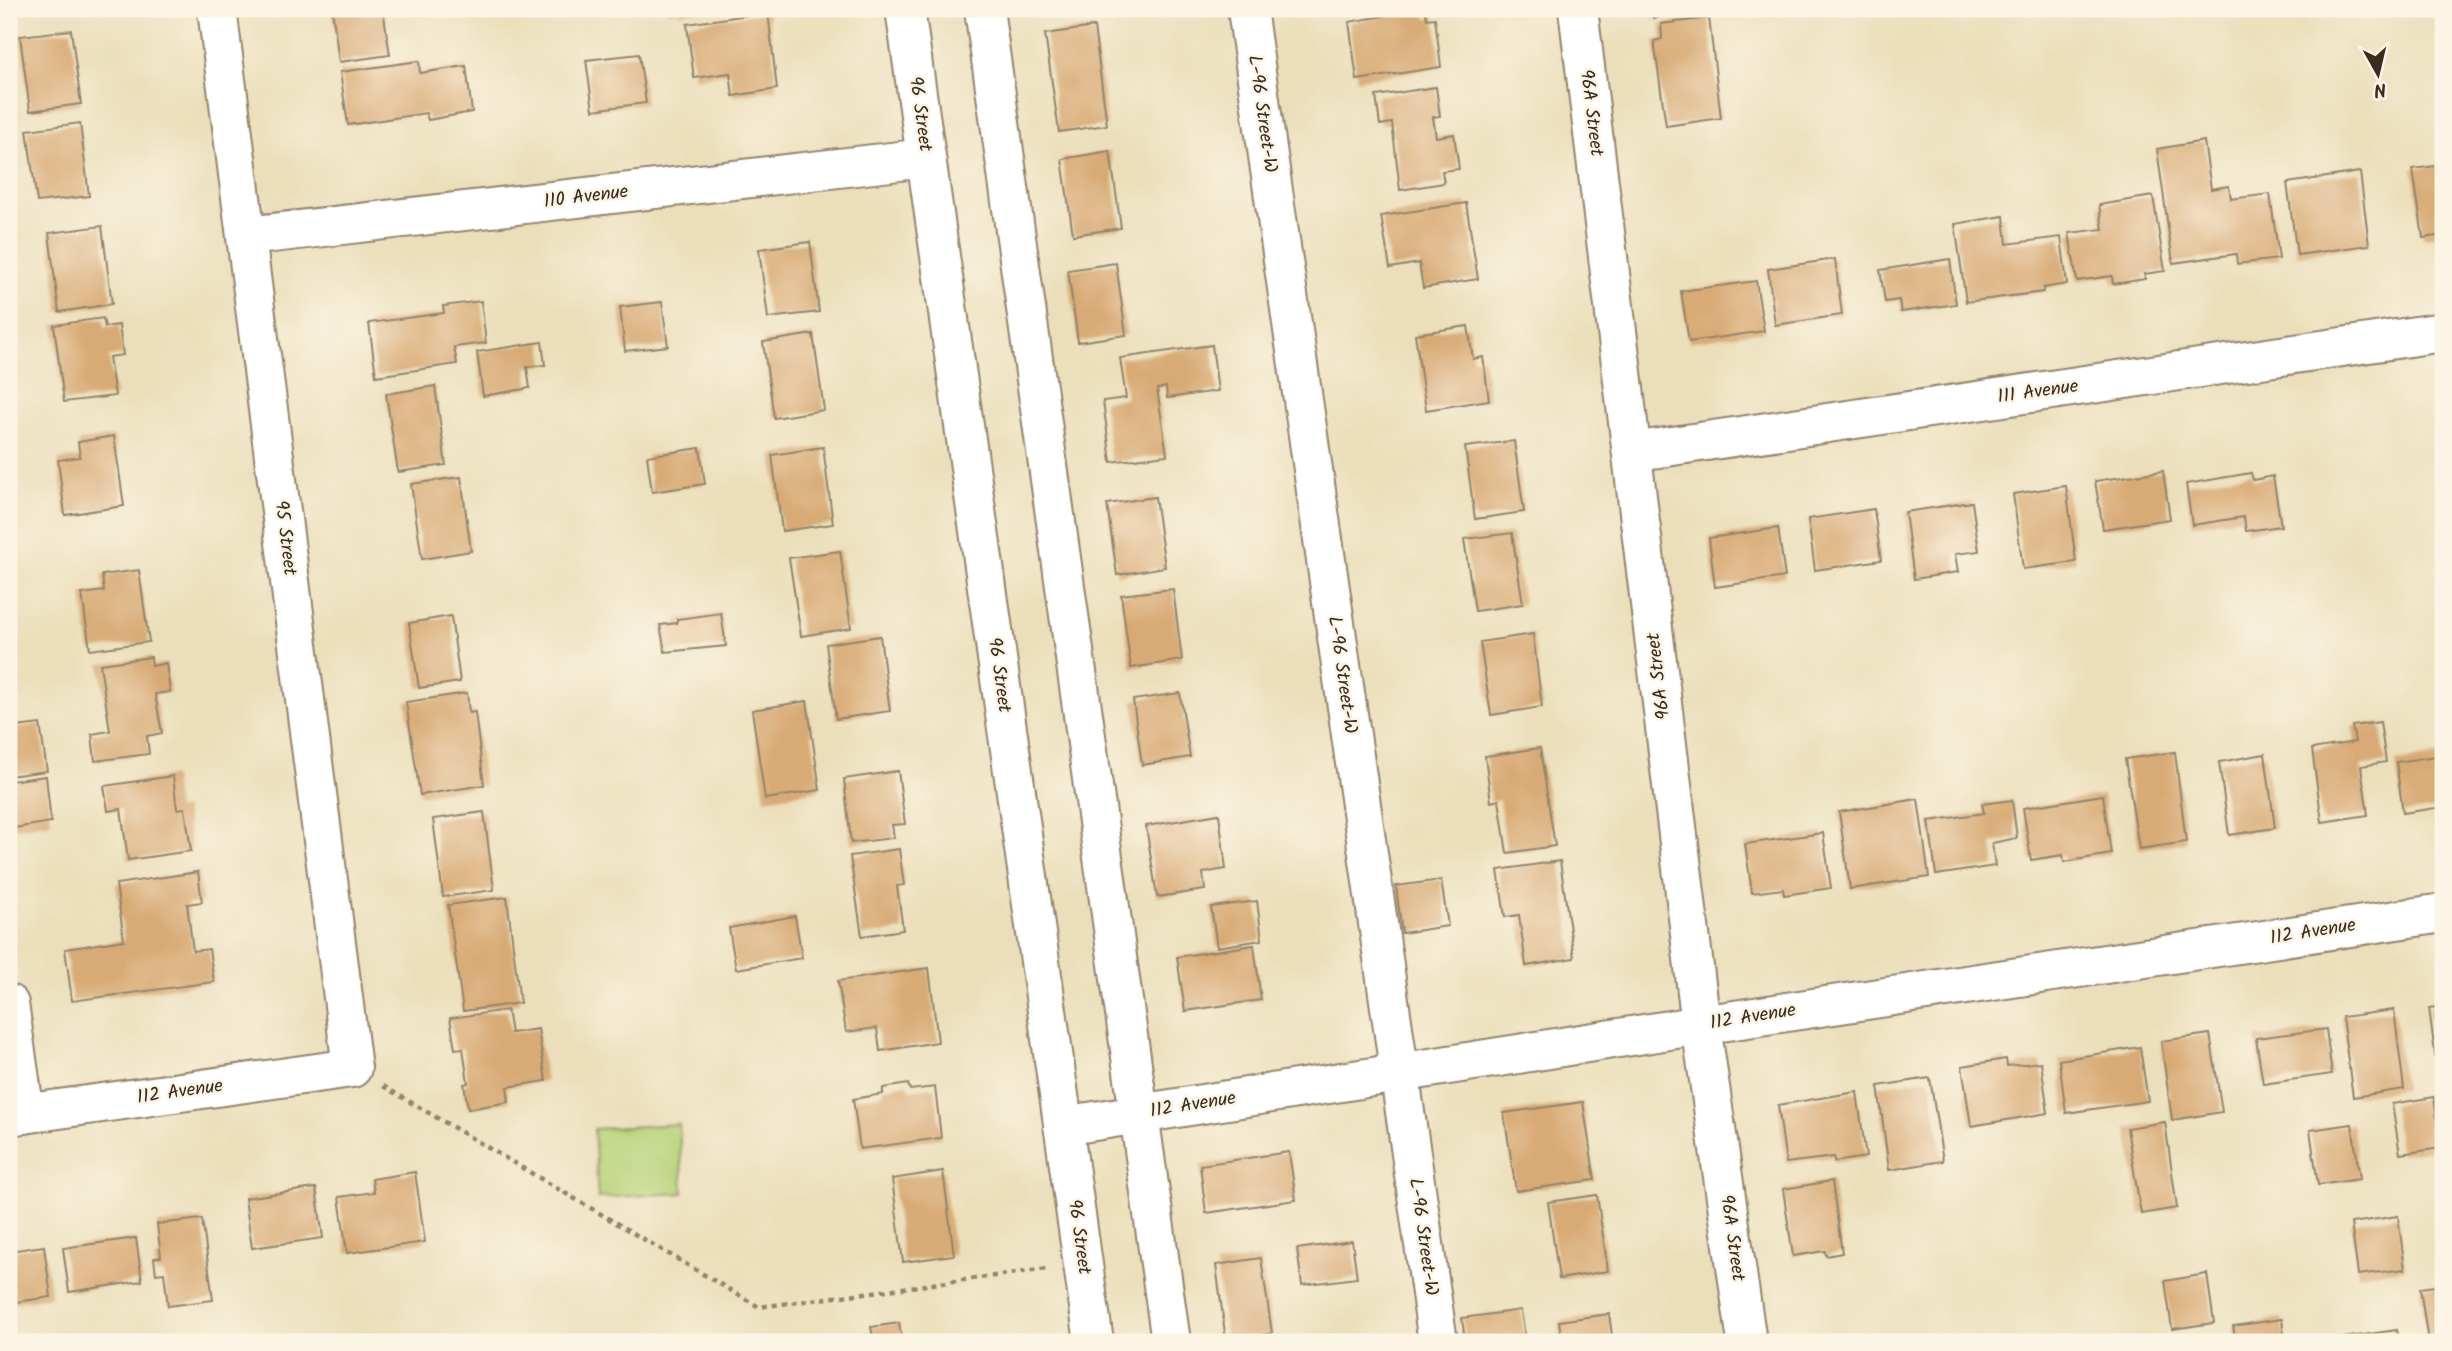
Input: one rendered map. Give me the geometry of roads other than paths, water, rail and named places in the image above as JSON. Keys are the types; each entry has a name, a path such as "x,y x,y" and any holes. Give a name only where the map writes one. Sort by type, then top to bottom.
{"street":[{"name":"95 Street","path":"217,9 352,1068"},
{"name":"96 Street","path":"905,9 1094,1342"},
{"path":"984,9 1171,1342"},
{"name":"L-96 Street-W","path":"1247,9 1437,1342"},
{"name":"96A Street","path":"1578,9 1701,1025 1747,1342"},
{"name":"110 Avenue","path":"246,236 926,158"},
{"name":"111 Avenue","path":"1632,452 2443,332"},
{"name":"112 Avenue","path":"1063,1126 1399,1071 2443,912"},
{"path":"9,1004 17,1115"},
{"name":"112 Avenue","path":"17,1115 352,1068"}]}
